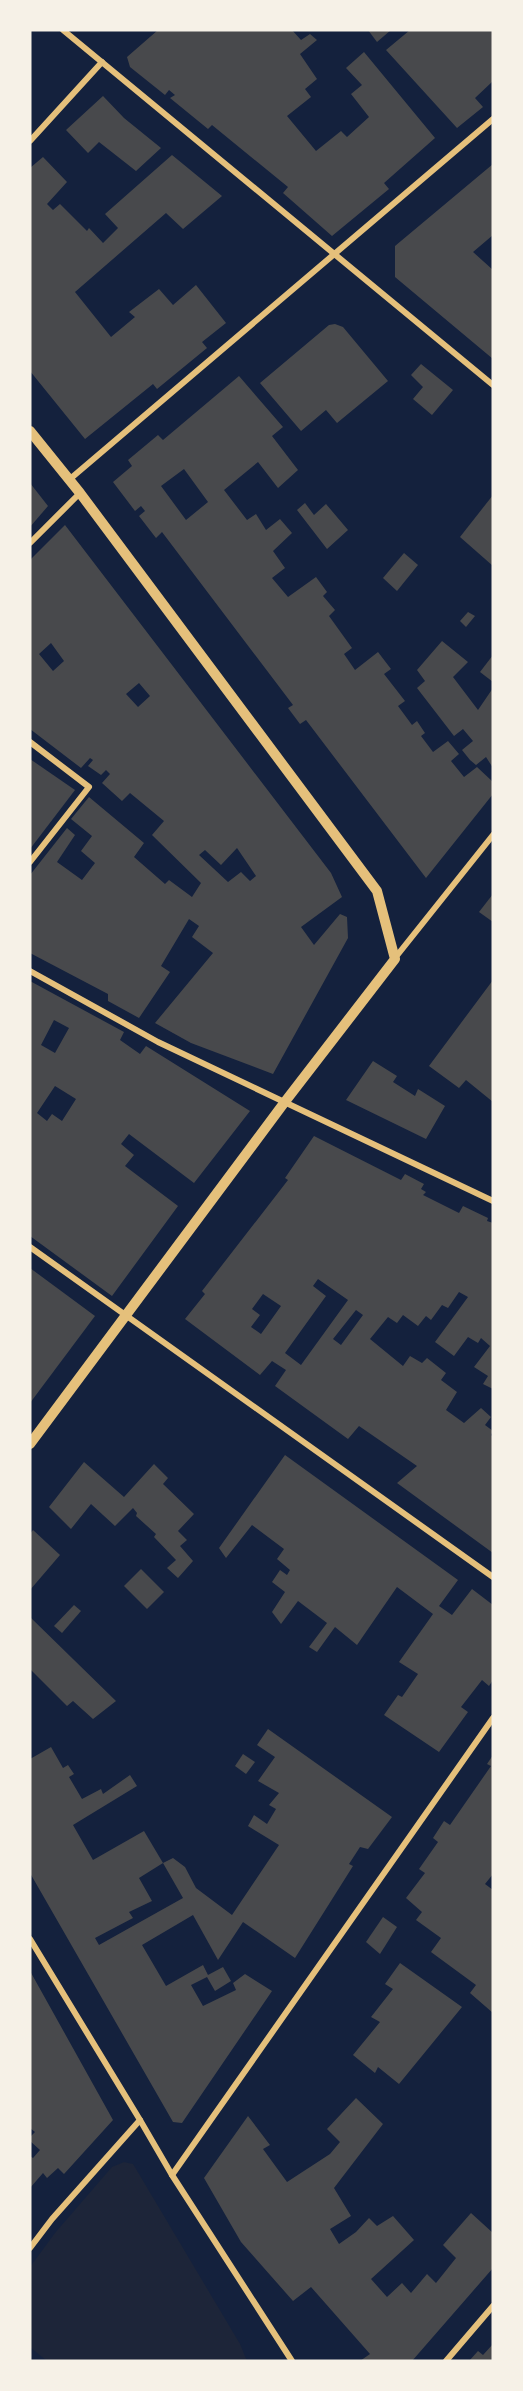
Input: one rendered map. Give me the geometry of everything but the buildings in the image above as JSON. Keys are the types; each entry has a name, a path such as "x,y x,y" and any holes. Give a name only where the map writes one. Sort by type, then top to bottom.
{"street":[{"path":"63,30 493,385"},
{"path":"30,141 102,62"},
{"path":"70,479 493,119"},
{"path":"30,431 70,479 377,891 395,959"},
{"path":"30,543 80,493"},
{"path":"30,742 89,787 30,862"},
{"path":"30,1444 284,1103 493,835"},
{"path":"30,971 158,1042 493,1201"},
{"path":"30,1247 493,1577"},
{"path":"172,2175 493,1718"},
{"path":"30,1939 172,2175 292,2361"},
{"path":"30,2248 52,2219 140,2120"},
{"path":"446,2361 493,2306"}],"shaded area":[{"path":"124,2162 133,2164 240,2344 247,2361 47,2361 30,2347 30,2267 55,2233 112,2167"}]}
